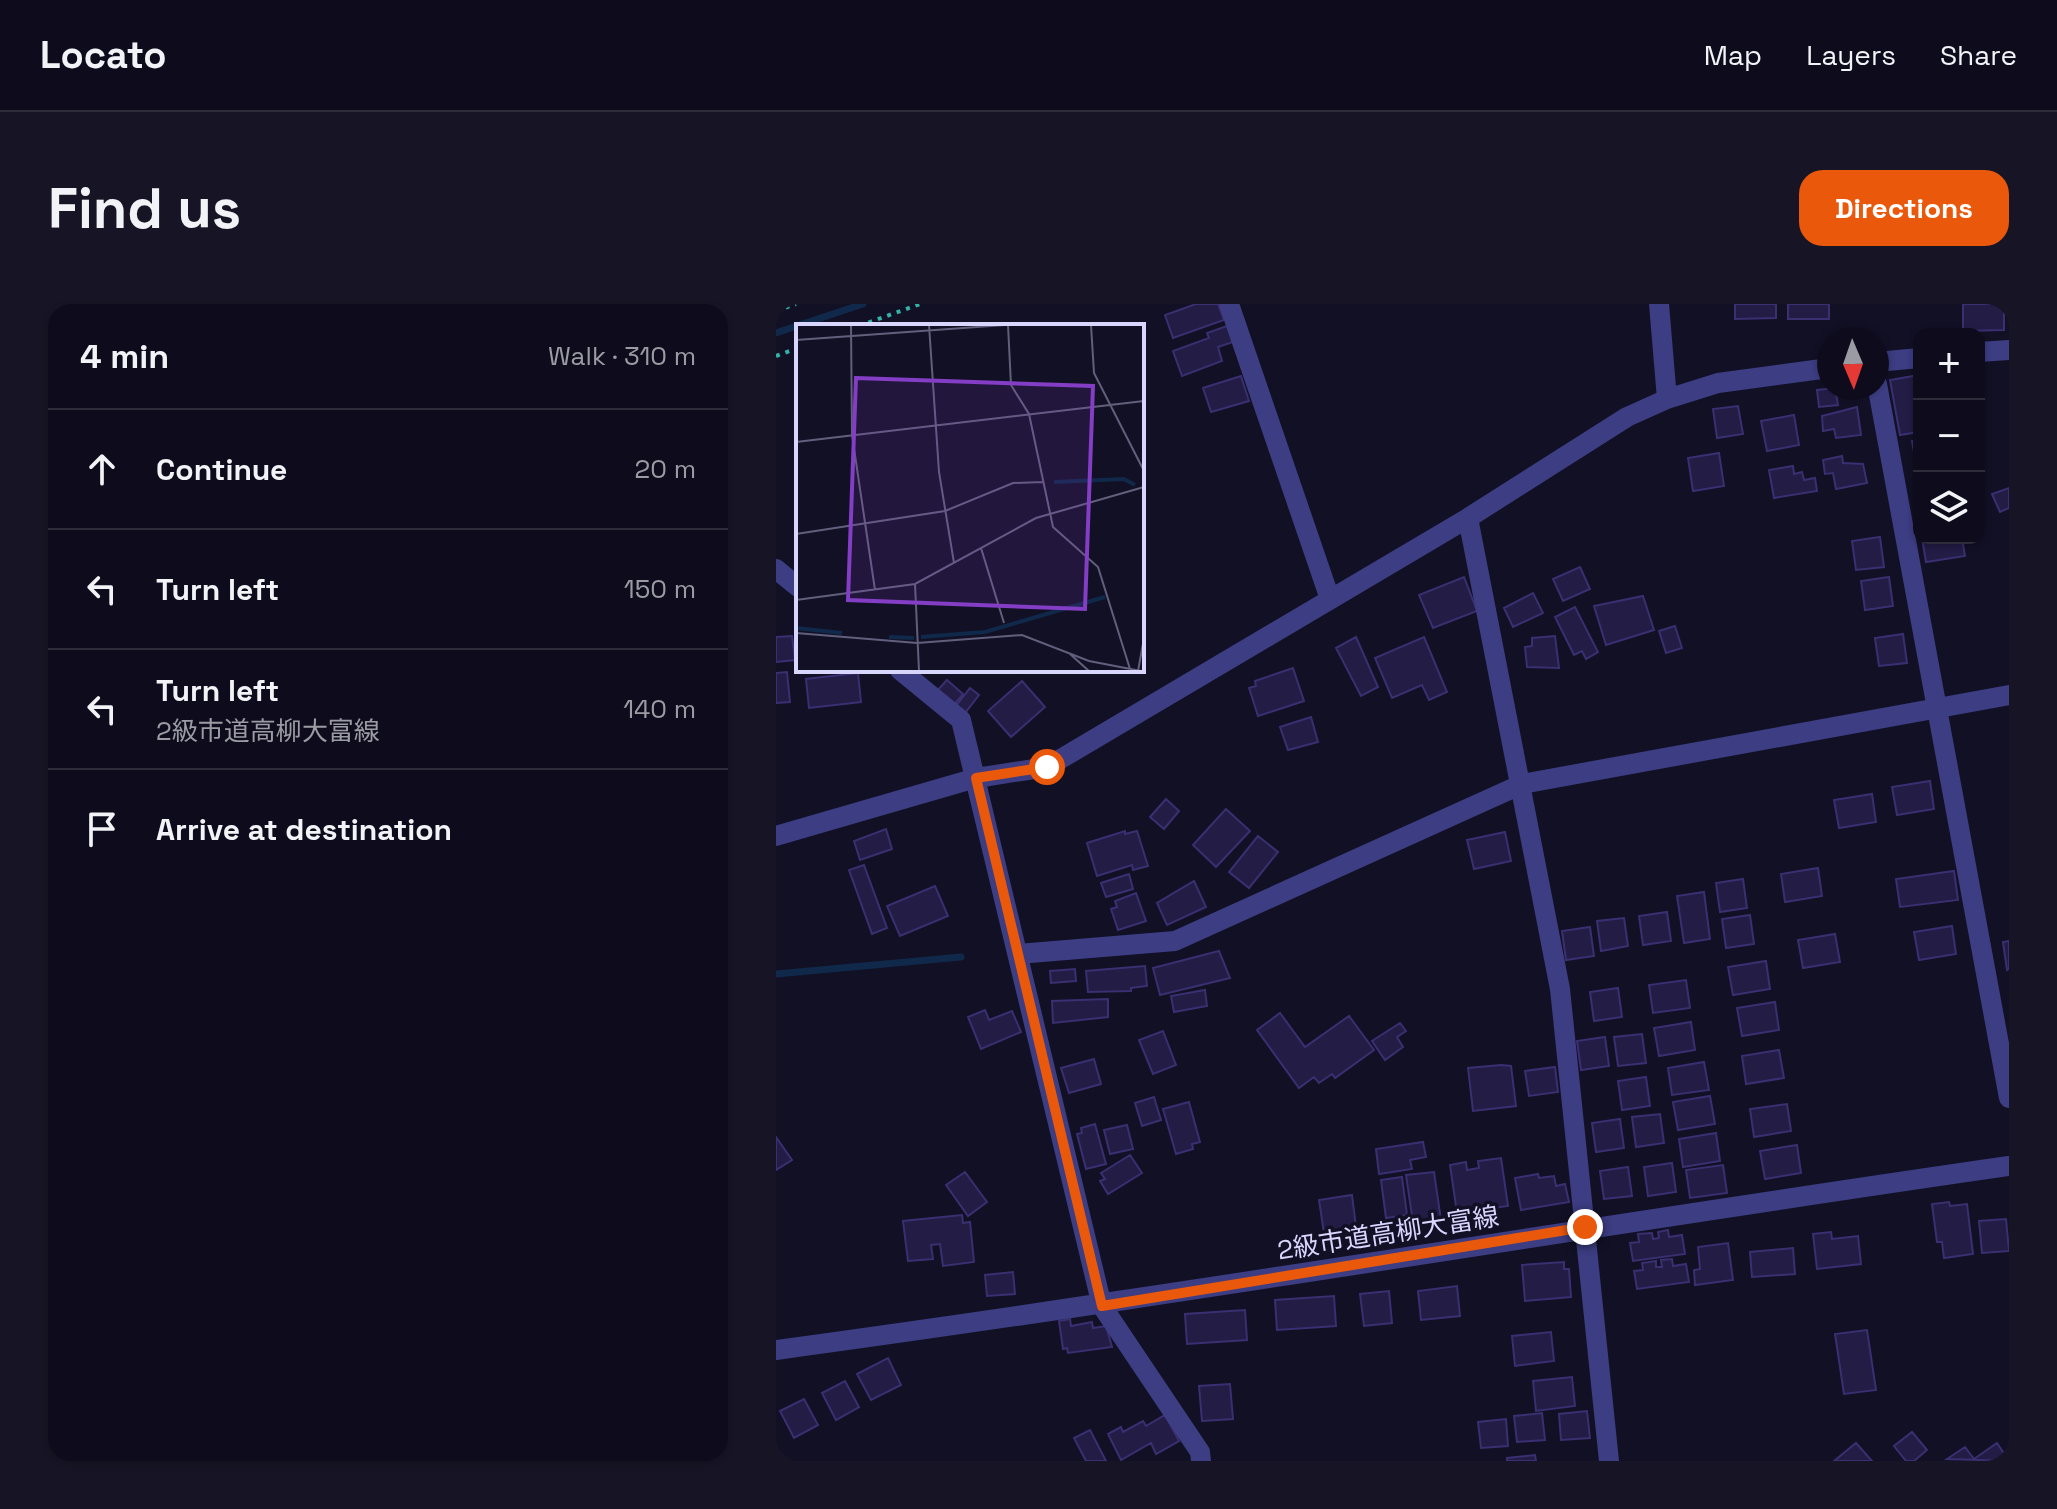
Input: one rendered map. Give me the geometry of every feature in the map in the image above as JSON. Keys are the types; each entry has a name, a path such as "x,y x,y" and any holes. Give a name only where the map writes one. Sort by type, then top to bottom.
{"street":[{"path":"1229,304 1330,599"},
{"path":"1659,304 1667,399"},
{"path":"1985,352 2009,350"},
{"path":"1889,361 1913,359"},
{"path":"776,836 976,778 1047,767 1468,518 1627,417 1667,399 1718,383 1817,370"},
{"path":"1880,400 2009,1098"},
{"path":"1468,518 1560,989 1609,1461"},
{"path":"776,569 796,585"},
{"path":"902,672 961,720 1102,1306 1200,1452 1201,1461"},
{"path":"1018,954 1175,941 1522,784 2009,695"},
{"name":"2級市道高柳大富線","path":"776,1350 1102,1306 1585,1227 2009,1166"}],"path":[{"path":"776,311 796,304"},
{"path":"865,324 920,304"},
{"path":"776,356 796,349"}],"building":[{"path":"1196,304 1218,304 1224,320 1173,338 1165,315"},
{"path":"1735,304 1776,304 1776,318 1735,319"},
{"path":"1788,304 1829,304 1829,319 1788,319"},
{"path":"1963,304 2004,304 2004,330 1963,328"},
{"path":"1227,326 1233,342 1218,347 1222,361 1182,376 1173,351 1209,338 1207,333"},
{"path":"1241,376 1249,401 1211,412 1203,388"},
{"path":"1913,376 1913,433 1900,435 1890,380"},
{"path":"1818,400 1837,400 1838,405 1819,407"},
{"path":"1738,406 1743,434 1717,438 1713,409"},
{"path":"1857,407 1861,435 1836,438 1834,429 1823,431 1822,416"},
{"path":"1794,415 1799,445 1767,451 1761,421"},
{"path":"1719,453 1724,486 1693,491 1688,458"},
{"path":"1842,456 1843,463 1863,464 1867,483 1836,489 1833,473 1825,474 1823,460"},
{"path":"1793,466 1794,474 1802,472 1804,480 1815,478 1817,491 1774,498 1769,470"},
{"path":"2009,488 2009,508 2000,512 1992,494"},
{"path":"1880,537 1884,567 1856,570 1852,541"},
{"path":"1923,544 1963,544 1965,556 1926,562"},
{"path":"1580,567 1590,589 1563,601 1553,579"},
{"path":"1464,577 1477,611 1433,628 1419,595"},
{"path":"1889,577 1893,606 1865,610 1861,581"},
{"path":"1533,593 1543,613 1513,627 1504,608"},
{"path":"1643,596 1654,630 1606,645 1594,606"},
{"path":"1575,607 1598,652 1586,659 1582,651 1574,655 1555,617"},
{"path":"1675,626 1682,648 1666,653 1659,631"},
{"path":"1903,634 1907,663 1879,666 1875,638"},
{"path":"792,636 795,660 776,662 776,637"},
{"path":"1555,636 1559,668 1527,667 1525,647 1532,646 1532,638"},
{"path":"1356,637 1378,687 1361,696 1336,648"},
{"path":"1424,637 1447,692 1429,700 1422,685 1392,698 1375,658"},
{"path":"1293,668 1304,701 1258,716 1249,688 1256,686 1255,681"},
{"path":"787,672 790,702 776,703 776,673"},
{"path":"858,673 861,702 809,708 806,679"},
{"path":"947,680 963,694 953,706 936,692"},
{"path":"1022,681 1045,707 1011,737 988,711"},
{"path":"970,688 979,695 965,713 956,706"},
{"path":"1311,717 1318,742 1288,750 1280,727"},
{"path":"1930,781 1934,809 1897,815 1892,787"},
{"path":"1872,794 1876,822 1839,828 1834,800"},
{"path":"1166,799 1179,811 1164,829 1150,817"},
{"path":"1226,809 1250,831 1216,867 1193,845"},
{"path":"886,829 892,849 860,860 854,841"},
{"path":"1125,831 1125,834 1137,831 1148,866 1133,870 1132,865 1097,876 1087,843"},
{"path":"1505,832 1511,861 1474,869 1467,840"},
{"path":"1258,836 1278,852 1249,888 1229,872"},
{"path":"864,865 887,928 872,934 849,870"},
{"path":"1818,868 1822,896 1785,902 1781,874"},
{"path":"1954,871 1958,900 1900,907 1896,879"},
{"path":"1129,874 1133,889 1106,897 1101,883"},
{"path":"1743,879 1747,908 1720,912 1716,883"},
{"path":"1194,881 1206,907 1167,925 1157,903"},
{"path":"935,886 948,916 900,936 887,906"},
{"path":"1704,892 1710,939 1684,943 1677,896"},
{"path":"1136,893 1146,921 1118,930 1111,909 1117,907 1115,901"},
{"path":"1667,912 1671,941 1643,945 1639,916"},
{"path":"1750,915 1754,944 1726,948 1722,919"},
{"path":"1624,918 1628,946 1601,951 1597,921"},
{"path":"1952,926 1956,954 1919,960 1914,932"},
{"path":"1590,927 1594,956 1566,960 1562,931"},
{"path":"1835,934 1840,962 1803,968 1798,940"},
{"path":"2009,941 2009,969 2007,970 2003,942"},
{"path":"1219,951 1230,978 1160,995 1153,968"},
{"path":"1766,961 1770,989 1733,995 1728,967"},
{"path":"1145,966 1147,986 1131,988 1131,991 1088,992 1086,971"},
{"path":"1075,969 1076,981 1051,983 1050,971"},
{"path":"1686,980 1690,1008 1653,1013 1649,985"},
{"path":"1618,988 1622,1017 1594,1021 1590,992"},
{"path":"1205,990 1207,1006 1174,1012 1171,996"},
{"path":"1108,999 1108,1017 1053,1023 1052,1001"},
{"path":"1775,1002 1779,1030 1742,1036 1737,1008"},
{"path":"985,1010 989,1020 1012,1011 1021,1032 981,1049 968,1017"},
{"path":"1280,1013 1305,1047 1349,1016 1374,1050 1335,1078 1332,1074 1319,1083 1314,1077 1299,1088 1257,1030"},
{"path":"1691,1022 1695,1050 1659,1056 1654,1028"},
{"path":"1400,1023 1406,1031 1397,1037 1403,1047 1385,1060 1372,1041"},
{"path":"1163,1031 1176,1065 1153,1074 1139,1040"},
{"path":"1642,1034 1646,1063 1618,1066 1614,1037"},
{"path":"1605,1037 1609,1066 1581,1070 1577,1041"},
{"path":"1779,1050 1784,1078 1746,1084 1742,1056"},
{"path":"1094,1059 1101,1084 1069,1093 1061,1068"},
{"path":"1704,1062 1709,1090 1672,1095 1668,1068"},
{"path":"1511,1066 1516,1106 1473,1111 1468,1068"},
{"path":"1555,1067 1558,1092 1529,1096 1525,1071"},
{"path":"1646,1077 1650,1106 1622,1110 1618,1081"},
{"path":"1710,1096 1715,1124 1678,1130 1673,1102"},
{"path":"1154,1097 1161,1120 1142,1126 1135,1103"},
{"path":"1189,1102 1200,1142 1192,1144 1193,1149 1176,1154 1163,1109"},
{"path":"1787,1104 1791,1131 1754,1137 1750,1109"},
{"path":"1660,1114 1664,1143 1636,1147 1632,1117"},
{"path":"1620,1119 1624,1148 1596,1152 1592,1123"},
{"path":"1095,1124 1106,1164 1086,1169 1077,1134 1082,1133 1081,1128"},
{"path":"1127,1125 1133,1149 1110,1154 1104,1130"},
{"path":"1716,1133 1720,1161 1683,1167 1679,1139"},
{"path":"776,1137 792,1160 776,1170"},
{"path":"1423,1142 1426,1157 1410,1160 1412,1169 1379,1174 1376,1149"},
{"path":"1797,1145 1801,1173 1765,1179 1760,1151"},
{"path":"1130,1155 1142,1173 1108,1194 1100,1181 1105,1179 1101,1173"},
{"path":"1501,1158 1508,1206 1457,1213 1450,1165 1466,1162 1467,1170 1479,1168 1478,1161"},
{"path":"1672,1163 1676,1192 1648,1196 1644,1167"},
{"path":"1723,1165 1727,1193 1690,1198 1686,1170"},
{"path":"1628,1167 1632,1196 1604,1199 1600,1171"},
{"path":"965,1172 987,1202 968,1216 946,1185"},
{"path":"1434,1172 1441,1220 1413,1223 1406,1175"},
{"path":"1538,1174 1539,1178 1554,1176 1556,1186 1565,1184 1569,1202 1521,1210 1515,1178"},
{"path":"1402,1177 1407,1215 1386,1218 1381,1180"},
{"path":"1352,1195 1357,1235 1325,1240 1319,1200"},
{"path":"1949,1202 1950,1206 1967,1204 1973,1254 1944,1258 1942,1242 1937,1242 1932,1204"},
{"path":"962,1215 963,1223 970,1222 974,1262 943,1266 940,1244 931,1245 933,1259 908,1261 903,1221"},
{"path":"2006,1219 2009,1251 1982,1253 1979,1221"},
{"path":"1668,1230 1669,1237 1682,1235 1685,1254 1633,1261 1630,1243 1639,1242 1638,1234 1652,1233 1653,1239 1659,1238 1658,1232"},
{"path":"1831,1232 1832,1239 1858,1236 1861,1264 1817,1269 1813,1234"},
{"path":"1728,1243 1733,1280 1695,1285 1694,1270 1700,1269 1698,1247"},
{"path":"1793,1248 1795,1274 1752,1277 1750,1252"},
{"path":"1672,1259 1673,1266 1686,1264 1689,1282 1637,1289 1634,1271 1643,1270 1642,1263 1656,1261 1656,1267 1662,1267 1661,1260"},
{"path":"1564,1262 1564,1269 1569,1269 1571,1297 1525,1301 1522,1265"},
{"path":"1013,1272 1015,1294 987,1296 985,1275"},
{"path":"1457,1286 1460,1316 1421,1320 1418,1291"},
{"path":"1389,1291 1392,1323 1364,1326 1360,1294"},
{"path":"1334,1296 1336,1326 1277,1330 1275,1300"},
{"path":"1245,1310 1247,1340 1187,1344 1185,1314"},
{"path":"1070,1319 1071,1326 1092,1322 1093,1328 1106,1326 1112,1347 1068,1353 1067,1348 1063,1349 1059,1321"},
{"path":"1867,1330 1876,1390 1844,1394 1835,1334"},
{"path":"1551,1332 1554,1361 1515,1366 1512,1336"},
{"path":"888,1358 901,1385 871,1400 857,1374"},
{"path":"1572,1377 1575,1406 1536,1411 1533,1381"},
{"path":"845,1381 859,1407 836,1420 822,1393"},
{"path":"1230,1384 1233,1419 1202,1421 1199,1386"},
{"path":"804,1399 818,1425 794,1438 780,1411"},
{"path":"1587,1411 1590,1438 1561,1440 1559,1414"},
{"path":"1542,1413 1545,1440 1517,1442 1514,1416"},
{"path":"1165,1415 1179,1441 1156,1454 1151,1443 1121,1460 1108,1434 1121,1427 1123,1432 1143,1421 1146,1426"},
{"path":"1506,1419 1508,1446 1481,1448 1478,1422"},
{"path":"1090,1430 1106,1461 1086,1461 1074,1438"},
{"path":"1912,1432 1927,1450 1914,1461 1906,1461 1894,1446"},
{"path":"1856,1443 1872,1461 1834,1461"},
{"path":"1997,1443 2009,1461 1947,1459 1965,1447 1974,1459"},
{"path":"1535,1455 1536,1461 1507,1461 1507,1458"}],"waterway":[{"path":"803,324 863,304"},
{"path":"776,333 796,326"},
{"path":"776,974 961,957"}],"route":[{"path":"1047,767 976,778 1102,1306 1585,1227"}]}
